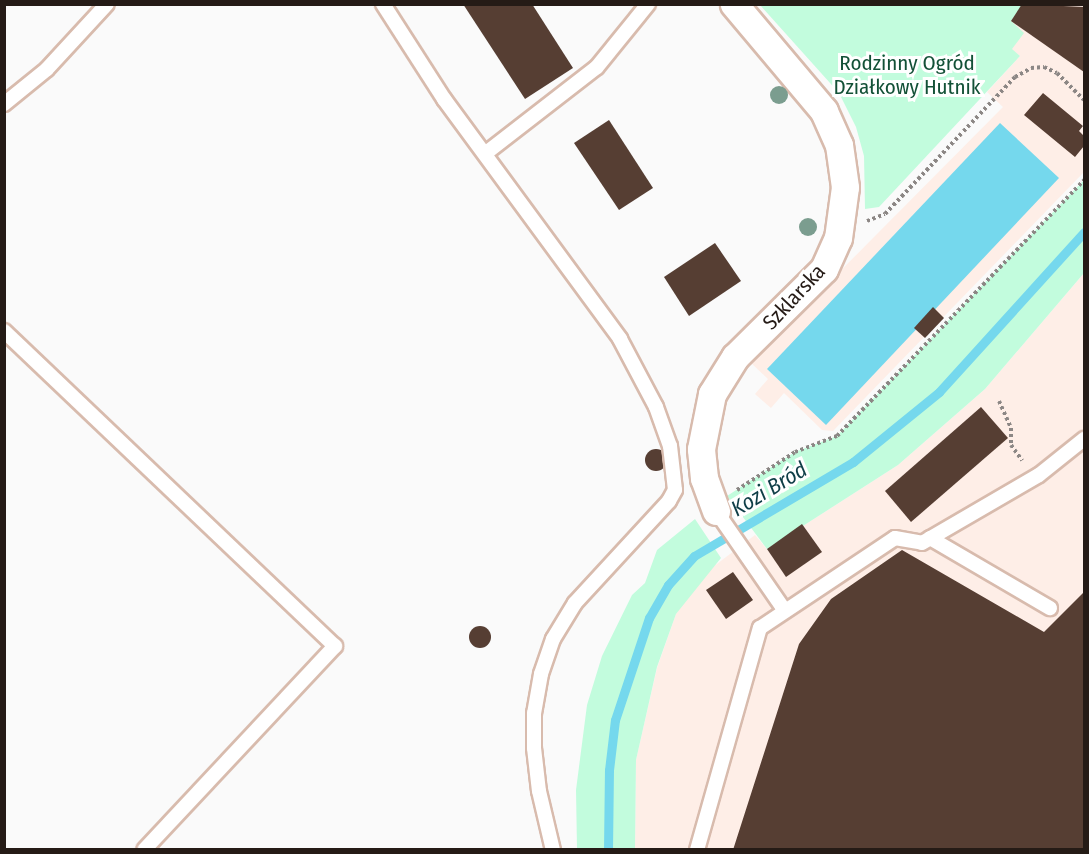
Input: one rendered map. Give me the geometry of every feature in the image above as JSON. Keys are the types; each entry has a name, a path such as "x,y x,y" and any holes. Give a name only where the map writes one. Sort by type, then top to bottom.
{"street":[{"name":"Szklarska","path":"713,506 701,449 712,394 735,357 824,269 843,216 843,166 833,128 812,94 734,4"}],"lane":[{"path":"4,104 47,69 107,4"},
{"path":"382,4 444,99 486,153 620,339 656,407 670,446 675,490 662,512 625,545 575,603 553,639 541,674 534,713 534,748 539,791 553,849"},
{"path":"486,153 597,67 648,4"},
{"path":"4,331 335,646 144,849"},
{"path":"698,849 760,628 895,538 922,543 1039,475 1084,439"},
{"path":"713,506 785,611"},
{"path":"930,538 1050,608"}],"path":[{"path":"843,216 875,221 885,214 1016,77 1031,68 1044,67 1058,74 1084,100"},
{"path":"713,506 795,452 837,436 1084,180"}],"shaded area":[{"path":"1022,5 1084,5 1084,172 833,431 822,430 784,393 771,408 755,394 768,379 750,362 1003,107 987,92 1020,56 1011,49 1011,21"},
{"path":"1084,273 1084,849 635,850 636,760 657,668 676,614 705,573 755,535 767,549 898,465 985,389"}],"green space":[{"name":"Rodzinny Ogród Działkowy Hutnik","path":"760,5 1022,5 1011,21 1024,33 1012,49 1020,56 879,207 865,209 864,156 856,127 839,93"},
{"path":"1084,180 1084,273 985,389 898,465 767,549 727,496 795,452 837,436"},
{"path":"695,519 721,558 676,614 657,667 636,760 635,849 577,849 576,790 587,705 602,656 632,595 645,583 657,550"}],"water":[{"path":"1000,123 1059,178 826,425 767,369"}],"building":[{"path":"463,4 532,4 573,68 525,99"},
{"path":"1022,4 1084,7 1084,72 1011,21"},
{"path":"1043,93 1083,126 1079,131 1084,136 1084,146 1075,157 1024,115"},
{"path":"609,120 653,188 619,210 574,143"},
{"path":"715,243 741,281 689,316 664,277"},
{"path":"933,307 944,318 925,338 914,328"},
{"path":"981,407 1008,438 911,522 885,491"},
{"path":"656,449 664,452 667,460 664,468 656,471 648,468 645,460 648,452"},
{"path":"802,524 822,552 786,577 767,549"},
{"path":"902,550 1044,632 1084,592 1084,850 733,850 799,644 831,599"},
{"path":"733,572 753,600 726,619 706,590"},
{"path":"476,626 484,626 491,633 491,641 484,648 476,648 469,641 469,633"}],"waterway":[{"name":"Kozi Bród","path":"608,850 609,770 615,720 649,618 668,585 694,556 853,462 939,392 1084,232"}]}
